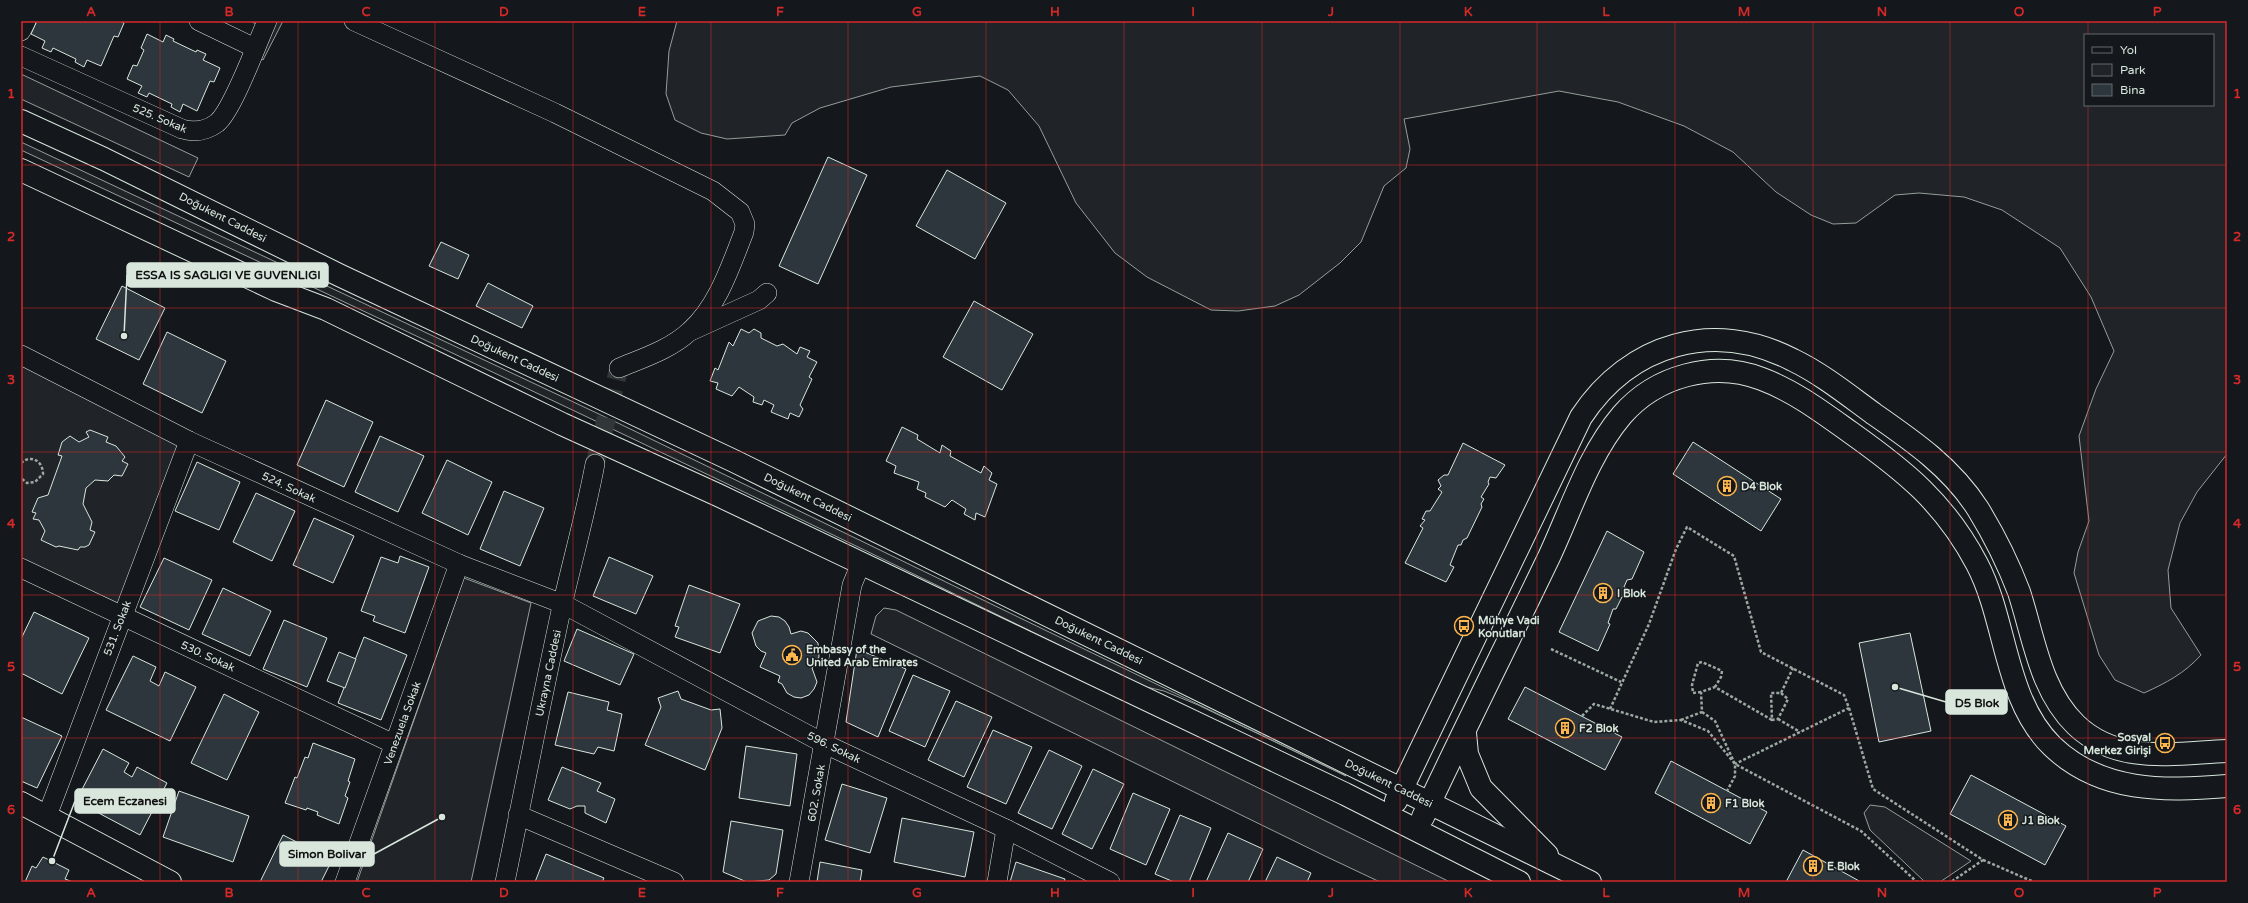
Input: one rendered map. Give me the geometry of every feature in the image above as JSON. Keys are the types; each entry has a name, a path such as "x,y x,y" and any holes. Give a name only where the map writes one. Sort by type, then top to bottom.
{"main road":[{"name":"Doğukent Caddesi","path":"21,121 104,159 339,275 734,461 1590,882"},
{"path":"21,170 276,290 326,309 562,424 718,495 1345,794 1519,882"},
{"path":"1388,817 1433,721 1588,406 1605,385 1628,367 1647,356 1678,344 1716,340 1752,345 1794,360 1837,387 1935,458 1960,484 1992,532 2010,568 2045,678 2058,704 2077,726 2100,742 2125,752 2149,755 2227,751"},
{"path":"1417,831 1429,803 1465,733 1592,463 1611,429 1631,406 1658,386 1688,374 1726,372 1752,376 1792,393 1867,444 1909,476 1932,498 1949,519 1983,575 1996,610 2015,682 2039,729 2052,745 2090,773 2118,784 2150,788 2227,786"},
{"path":"1465,733 1467,754 1473,772 1481,788 1559,868"},
{"path":"2176,754 2179,788"},
{"path":"21,803 170,882"}],"street":[{"path":"21,31 26,21"},
{"path":"199,21 255,48"},
{"name":"525. Sokak","path":"21,56 182,130 198,131 211,127 224,115 267,21"},
{"path":"354,21 555,113 713,191 734,205 744,219 744,232 726,276 702,318 690,331"},
{"path":"619,368 669,345 690,331 759,300 767,293"},
{"name":"524. Sokak","path":"21,355 189,441 458,564 563,604"},
{"name":"531. Sokak","path":"47,816 189,441"},
{"name":"Ukrayna Caddesi","path":"505,882 563,604 586,509 594,464"},
{"name":"602. Sokak","path":"799,882 825,744 852,585 861,563"},
{"name":"Venezuela Sokak","path":"345,882 458,564"},
{"name":"530. Sokak","path":"21,568 394,744"},
{"name":"596. Sokak","path":"563,604 825,744 1006,830 1110,882"},
{"path":"518,815 674,882"},
{"path":"997,882 1006,830"}],"path":[{"path":"21,464 26,460 33,459 40,462 43,470 41,477 35,482 27,483 21,478"},
{"path":"1610,709 1621,682 1649,624 1676,549 1687,527 1734,556 1761,652 1844,695 1873,789 1983,860 2034,882"},
{"path":"1551,648 1621,682"},
{"path":"1702,662 1722,671 1721,677 1714,687 1701,692 1693,693 1692,685 1698,663 1702,662"},
{"path":"1781,693 1793,668"},
{"path":"1714,687 1772,720 1778,719 1800,732"},
{"path":"1701,692 1702,712"},
{"path":"1772,720 1771,693 1781,693 1788,699 1778,719"},
{"path":"1582,716 1594,704 1654,722 1681,720 1702,712"},
{"path":"1735,764 1849,708"},
{"path":"1702,712 1715,721 1735,764 1735,776 1727,791"},
{"path":"1681,720 1708,731 1735,764 1861,831 1917,882"},
{"path":"1951,882 1983,860"}],"green space":[{"path":"250,21 283,21 263,60 260,58 269,30"},
{"path":"677,21 2227,21 2227,454 2197,492 2180,523 2168,570 2171,608 2201,655 2175,677 2144,693 2115,680 2099,655 2074,573 2078,552 2089,521 2079,436 2096,389 2114,351 2091,297 2060,248 2002,210 1964,197 1919,193 1895,195 1856,223 1833,224 1811,215 1776,192 1733,152 1684,126 1618,102 1559,91 1404,119 1410,149 1406,168 1384,186 1361,242 1340,263 1299,295 1275,306 1238,311 1211,310 1147,277 1115,253 1076,203 1039,126 1008,90 980,76 891,87 820,108 792,123 785,135 727,139 701,133 675,120 666,94 669,51"},
{"path":"21,74 198,158 189,177 21,99"},
{"path":"21,142 618,423 1346,776 1198,705 1164,691 1142,686 863,549 443,348 21,150"},
{"path":"21,355 189,441 122,615 21,568"},
{"path":"464,578 531,603 471,882 357,882"},
{"path":"884,608 896,610 1450,882 1380,882 1325,856 871,634 876,616"},
{"path":"1870,805 1885,807 1971,861 1940,882 1925,882 1870,830 1864,813"}],"building":[{"path":"37,21 120,21 124,23 118,37 114,36 101,66 87,60 84,67 75,62 76,59 53,48 51,52 42,48 45,41 31,34"},
{"path":"147,34 163,42 166,35 174,39 173,41 196,52 197,50 206,54 203,60 220,68 214,82 210,81 197,111 183,104 180,112 171,107 172,104 149,93 147,97 138,93 142,86 127,79 133,65 137,66 144,50 141,48"},
{"path":"828,157 867,175 818,284 779,266"},
{"path":"947,170 1006,203 975,259 916,226"},
{"path":"441,242 469,255 458,279 429,266"},
{"path":"488,283 533,306 522,328 476,306"},
{"path":"122,286 165,308 139,360 96,339"},
{"path":"974,301 1033,334 1002,390 943,357"},
{"path":"741,329 749,333 754,329 761,333 761,338 777,346 783,344 797,354 800,347 810,351 807,357 817,362 809,377 812,379 800,405 803,409 799,417 790,413 788,419 771,412 774,405 764,400 762,405 753,402 754,397 739,387 732,396 716,389 718,383 710,381 715,368 718,370 729,342 733,346"},
{"path":"167,332 226,361 202,413 143,384"},
{"path":"326,400 373,422 344,487 297,465"},
{"path":"902,427 918,435 917,439 940,453 942,445 951,451 950,456 981,473 984,466 992,473 989,480 997,484 985,517 976,513 975,520 964,514 966,509 952,500 945,507 925,497 926,493 917,489 919,482 894,473 896,466 886,461"},
{"path":"90,430 108,437 106,442 116,446 125,457 122,461 128,464 122,476 114,475 108,481 95,480 86,488 83,504 92,522 90,530 95,532 89,545 80,547 78,550 59,546 56,547 41,540 45,531 39,520 33,519 36,513 32,512 38,498 48,495 62,456 58,455 62,442 70,436 79,442 89,437 86,432"},
{"path":"380,436 424,456 398,512 355,492"},
{"name":"D4 Blok","path":"1693,442 1781,499 1761,531 1673,474"},
{"path":"1463,443 1505,465 1496,478 1490,477 1488,482 1489,484 1481,497 1484,499 1481,504 1482,507 1467,538 1463,540 1461,545 1458,545 1450,565 1454,567 1446,582 1405,563 1423,528 1420,526 1425,520 1422,519 1426,511 1430,511 1442,492 1438,489 1441,486 1438,480 1444,475 1448,475"},
{"path":"447,460 492,482 468,535 422,513"},
{"path":"197,462 240,482 219,530 175,511"},
{"path":"504,491 544,508 520,566 480,549"},
{"path":"256,493 295,511 272,561 233,542"},
{"path":"314,518 354,536 333,583 293,565"},
{"name":"I Blok","path":"1607,531 1644,552 1632,579 1627,580 1624,587 1630,591 1628,595 1622,597 1616,609 1613,609 1608,623 1610,624 1598,651 1559,632"},
{"path":"400,556 429,567 405,633 373,621 375,616 361,611 381,557 398,563"},
{"path":"609,557 653,576 636,614 593,596"},
{"path":"164,558 212,580 189,630 140,607"},
{"path":"689,585 740,604 720,653 675,637 679,627 675,626"},
{"path":"223,588 271,611 250,656 202,634"},
{"path":"34,612 89,638 62,694 21,673 21,639"},
{"name":"Embassy of the United Arab Emirates","path":"771,616 779,617 785,621 791,634 801,631 808,633 818,643 819,657 812,668 817,682 809,695 801,698 794,697 787,693 782,684 778,682 780,676 760,667 766,653 761,651 756,646 752,633 758,621"},
{"path":"284,620 327,638 307,687 263,669"},
{"path":"577,629 634,654 620,685 564,661"},
{"path":"1910,633 1931,731 1879,742 1859,643"},
{"path":"364,637 407,655 381,720 338,703"},
{"path":"857,649 906,669 878,737 846,722"},
{"path":"339,652 356,659 345,688 327,681"},
{"path":"133,656 156,667 150,681 159,686 165,672 196,687 170,741 106,710"},
{"path":"913,675 950,691 925,747 889,731"},
{"name":"F2 Blok","path":"1525,687 1622,737 1605,770 1508,719"},
{"path":"678,691 681,699 711,710 720,709 722,728 705,770 645,745 661,707 658,698"},
{"path":"568,692 609,702 607,710 622,714 614,751 598,747 594,754 555,745"},
{"path":"224,694 259,712 227,780 191,763"},
{"path":"956,701 992,717 964,777 928,760"},
{"path":"21,717 62,736 37,788 21,781"},
{"path":"993,730 1032,747 1006,804 967,787"},
{"path":"313,743 355,759 345,796 348,798 339,824 317,815 318,812 307,808 306,810 285,803 295,777 297,778 305,757 308,758"},
{"path":"746,746 797,754 790,806 739,798"},
{"path":"103,749 129,763 124,772 132,777 137,767 167,783 140,835 76,801"},
{"path":"1049,750 1082,766 1052,829 1018,813"},
{"name":"F1 Blok","path":"1671,761 1767,812 1750,844 1655,793"},
{"path":"562,767 601,783 597,791 615,799 606,823 585,813 585,806 577,806 570,809 548,800"},
{"path":"1093,769 1124,784 1092,849 1062,834"},
{"name":"J1 Blok","path":"1971,775 2066,826 2045,865 1950,814"},
{"path":"842,784 887,798 870,853 825,840"},
{"path":"179,791 249,816 233,862 163,837"},
{"path":"1133,793 1170,809 1146,865 1110,849"},
{"path":"1180,815 1211,828 1189,882 1174,882 1155,874"},
{"path":"902,818 974,832 965,877 894,862"},
{"path":"731,821 783,830 776,874 769,880 747,882 723,872"},
{"path":"1228,833 1263,849 1248,882 1206,882"},
{"path":"283,835 332,860 321,882 260,882"},
{"name":"E Blok","path":"1803,850 1861,882 1786,882"},
{"path":"546,854 604,878 602,882 535,882"},
{"path":"43,857 69,870 65,879 73,882 25,882 32,866 36,868"},
{"path":"1277,857 1311,873 1307,882 1265,882"},
{"path":"820,862 862,870 860,882 817,882"},
{"path":"1016,862 1065,879 1064,882 1010,882"}],"tunnel":[{"path":"595,464 619,368"}],"place":[{"name":"ESSA IS SAGLIGI VE GUVENLIGI","path":"124,336"},
{"name":"D4 Blok","path":"1727,486"},
{"name":"I Blok","path":"1603,593"},
{"name":"Mühye Vadi Konutları","path":"1464,626"},
{"name":"Embassy of the United Arab Emirates","path":"792,655"},
{"name":"D5 Blok","path":"1895,687"},
{"name":"F2 Blok","path":"1565,728"},
{"name":"Sosyal Merkez Girişi","path":"2165,743"},
{"name":"F1 Blok","path":"1711,803"},
{"name":"Simon Bolivar","path":"442,817"},
{"name":"J1 Blok","path":"2008,820"},
{"name":"Ecem Eczanesi","path":"52,861"},
{"name":"E Blok","path":"1813,866"}]}
